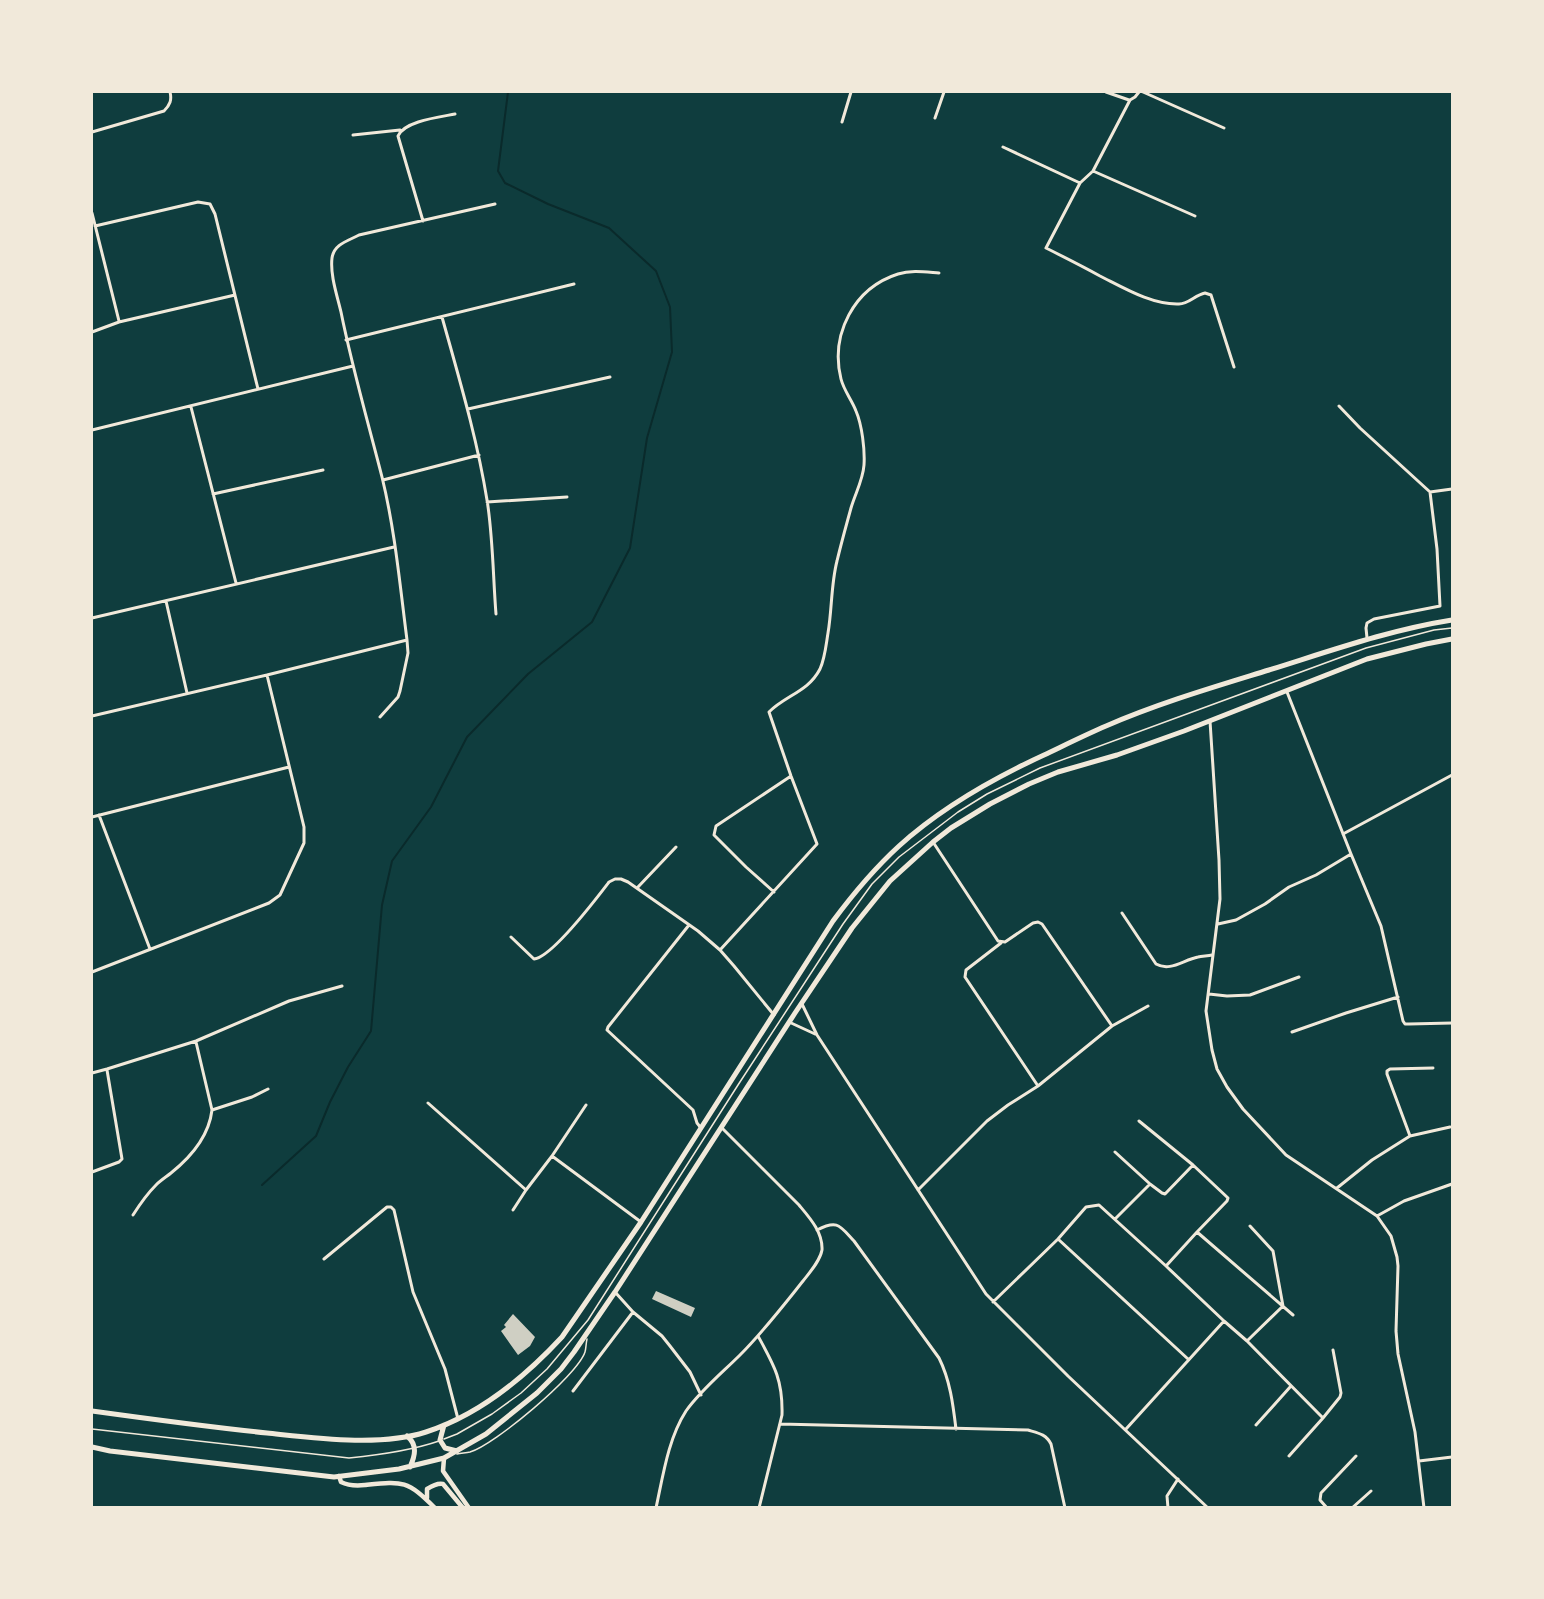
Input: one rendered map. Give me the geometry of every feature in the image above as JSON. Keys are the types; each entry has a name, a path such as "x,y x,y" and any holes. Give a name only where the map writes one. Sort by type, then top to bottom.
{"highway":[{"path":"92,1411 234,1430 330,1439 381,1439 407,1436 459,1419 502,1391 547,1353 562,1337 641,1222 827,930 850,898 900,845 967,795 1028,762 1106,726 1173,700 1367,638 1452,620"},
{"path":"92,1447 334,1477 410,1467 458,1451 486,1434 537,1393 561,1369 615,1292 852,928 890,881 933,842 971,814 1029,784 1058,772 1117,755 1367,660 1452,639"},
{"path":"444,1425 440,1440 445,1448 458,1451"},
{"path":"407,1436 413,1441 415,1448 414,1460 410,1467"}],"street":[{"path":"92,132 164,111 169,106 172,97 170,92"},
{"path":"842,122 851,92"},
{"path":"935,118 944,92"},
{"path":"1106,92 1130,100"},
{"path":"1139,92 1130,100 1093,171 1080,183 1046,248 1137,294 1154,300 1179,304 1187,303 1199,294 1211,295 1234,367"},
{"path":"1143,92 1224,128"},
{"path":"353,135 400,130 408,125 455,114"},
{"path":"400,130 398,136 423,221"},
{"path":"1003,147 1080,183"},
{"path":"1093,171 1195,216"},
{"path":"95,226 198,202 210,204 215,214 258,389"},
{"path":"380,717 400,691 408,653 407,640 382,480 346,340 333,275 332,258 338,246 359,235 495,204"},
{"path":"92,214 119,322"},
{"path":"92,214 119,322"},
{"path":"720,950 817,844 769,712 802,690 820,668 829,626 836,565 864,466 862,439 856,411 843,388 838,363 842,330 857,300 876,285 905,273 939,273"},
{"path":"346,340 574,284"},
{"path":"92,332 119,322 235,295"},
{"path":"442,317 468,409 488,502 496,614"},
{"path":"92,430 353,366"},
{"path":"468,409 610,377"},
{"path":"1340,406 1360,428 1430,492 1437,549 1440,606 1374,619 1367,623 1367,638"},
{"path":"190,407 236,583"},
{"path":"382,480 479,455"},
{"path":"213,494 323,470"},
{"path":"1430,492 1452,489"},
{"path":"488,502 567,497"},
{"path":"92,618 394,547"},
{"path":"166,601 187,693"},
{"path":"92,716 407,640"},
{"path":"92,972 269,903 280,895 304,843 305,836 267,675"},
{"path":"1287,692 1381,926 1405,1024 1452,1023"},
{"path":"1210,721 1220,899 1206,1011 1217,1069 1244,1109 1286,1155 1377,1216 1391,1236 1397,1257 1398,1353 1411,1407 1424,1508"},
{"path":"92,817 289,767"},
{"path":"1343,834 1452,775"},
{"path":"774,892 714,835 714,831 716,826 791,776"},
{"path":"99,816 150,950"},
{"path":"933,842 1001,943"},
{"path":"638,887 676,848"},
{"path":"1217,924 1236,920 1266,904 1289,887 1316,875 1351,854"},
{"path":"511,937 534,960 538,959 562,938 609,882 621,879 638,887 720,950 774,1015"},
{"path":"1122,913 1155,964 1161,967 1213,955"},
{"path":"1038,1086 965,977 966,970 1001,943 1038,922 1042,924 1112,1026"},
{"path":"688,925 607,1030 693,1110 701,1128"},
{"path":"1208,994 1250,995 1299,977"},
{"path":"92,1073 196,1041 289,1001 342,986"},
{"path":"1292,1032 1346,1012 1398,997"},
{"path":"801,1004 817,1035 978,1284 993,1302 1068,1376 1208,1508"},
{"path":"918,1190 987,1121 1038,1086 1112,1026 1148,1006"},
{"path":"789,1022 817,1035"},
{"path":"133,1215 145,1196 194,1149 207,1132 211,1121 212,1110 196,1041"},
{"path":"1410,1136 1387,1074 1388,1071 1390,1069 1433,1068"},
{"path":"92,1172 122,1159 107,1069"},
{"path":"212,1110 252,1097 268,1089"},
{"path":"428,1103 525,1190"},
{"path":"513,1210 586,1105"},
{"path":"1139,1121 1193,1165 1228,1198 1166,1266"},
{"path":"656,1508 673,1438 680,1421 688,1409 758,1336 791,1297 819,1258 822,1250 817,1230 799,1205 721,1127"},
{"path":"1337,1188 1372,1160 1410,1136 1450,1127"},
{"path":"1115,1152 1162,1193 1167,1193 1193,1165"},
{"path":"552,1156 641,1222"},
{"path":"1115,1219 1150,1184"},
{"path":"1377,1216 1404,1201 1452,1184"},
{"path":"993,1302 1058,1239 1086,1208 1099,1205 1247,1341 1323,1418"},
{"path":"324,1259 387,1207 394,1210 412,1292 445,1370 459,1419"},
{"path":"817,1230 834,1223 841,1227 939,1358 950,1385 956,1429"},
{"path":"1250,1226 1273,1251 1283,1306"},
{"path":"1197,1232 1293,1315"},
{"path":"1058,1239 1188,1359"},
{"path":"615,1292 633,1312 662,1336 690,1372 701,1395"},
{"path":"1247,1341 1283,1306"},
{"path":"573,1390 633,1312"},
{"path":"1126,1429 1224,1321"},
{"path":"758,1336 776,1369 782,1390 782,1415 759,1508"},
{"path":"1289,1456 1338,1401 1341,1393 1333,1350"},
{"path":"1256,1425 1291,1386"},
{"path":"780,1424 1028,1430 1048,1437 1051,1443 1065,1508"},
{"path":"447,1456 443,1471 469,1508"},
{"path":"1327,1508 1320,1500 1321,1493 1356,1456"},
{"path":"1418,1461 1452,1457"},
{"path":"339,1476 341,1482 355,1486 392,1482 406,1484 420,1492 435,1508"},
{"path":"1168,1508 1167,1496 1178,1479"},
{"path":"427,1500 427,1489 443,1484 464,1508"},
{"path":"1352,1508 1371,1491"}],"lane":[{"path":"92,1429 349,1458 383,1455 415,1448 457,1434 492,1414 547,1370 588,1320 843,924 872,884 899,857 958,812 987,794 1040,768 1366,648 1434,630 1452,628"},
{"path":"447,1456 472,1452 528,1414 575,1367 585,1353 588,1332"}],"building":[{"path":"656,1291 695,1308 691,1317 652,1299"},
{"path":"513,1314 535,1337 530,1346 518,1355 501,1331"}],"waterway":[{"path":"262,1185 316,1136 348,1067 371,1031 382,905 392,861 431,807 467,737 528,674 592,622 630,548 647,438 672,352 670,307 656,271 609,228 548,204 505,183 498,171 508,92"}]}
